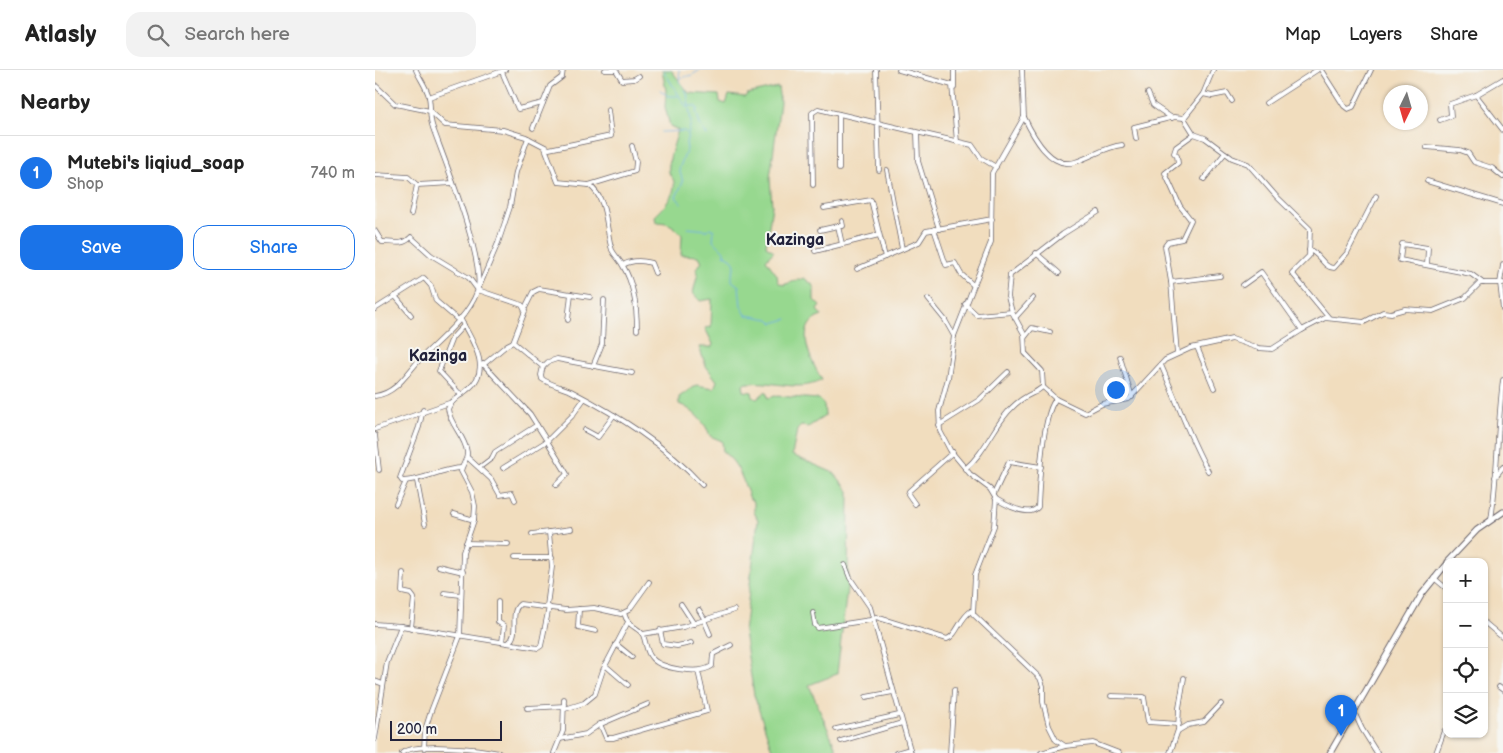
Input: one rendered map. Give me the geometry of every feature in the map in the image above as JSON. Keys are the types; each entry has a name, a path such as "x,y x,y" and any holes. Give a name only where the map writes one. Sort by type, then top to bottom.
{"street":[{"path":"416,70 429,97 432,126 453,182 473,245 478,290"},
{"path":"429,97 505,70"},
{"path":"533,128 553,82 562,77 563,70"},
{"path":"605,70 615,70 622,80 633,79 639,76"},
{"path":"876,70 879,170"},
{"path":"899,70 913,71 949,83 954,88"},
{"path":"954,70 957,142"},
{"path":"1022,70 1024,117 1049,155 1063,162 1073,163 1103,149 1122,145"},
{"path":"1184,118 1203,94 1213,70"},
{"path":"1266,104 1319,70 1343,106 1348,109 1353,107 1371,70"},
{"path":"500,72 502,72 518,110 543,103"},
{"path":"1440,120 1451,116 1450,104 1476,95 1503,79"},
{"path":"375,85 395,104 430,111 440,122 451,126 497,129 528,138 545,148 557,148 611,136 608,110"},
{"path":"1148,93 1153,105 1172,118"},
{"path":"1203,94 1212,96 1227,93 1232,101"},
{"path":"1476,95 1503,130"},
{"path":"813,185 813,112 818,109 975,147 981,158 996,167"},
{"path":"839,114 839,169"},
{"path":"813,613 815,625 818,628 873,618 885,619 947,639 953,637 961,620 971,611 978,564 994,526 996,500 994,494 965,468 944,439 939,425 939,411 948,378 954,336 991,242 993,218 991,181 996,167 1024,117"},
{"path":"1136,139 1134,127 1172,118 1184,118"},
{"path":"1184,118 1194,134 1205,138 1225,153 1248,164 1275,196 1310,229 1308,257 1292,273 1329,318"},
{"path":"917,133 918,161 946,265 955,263 961,274 973,285"},
{"path":"1177,354 1171,282 1165,246 1168,242 1182,239 1191,220 1180,206 1165,173 1178,163 1177,156 1174,153 1176,147 1194,134"},
{"path":"375,396 390,392 399,384 409,370 459,319 478,290 510,207 516,172 528,138"},
{"path":"545,148 558,182 589,186 634,173 636,162 632,146"},
{"path":"1426,147 1460,150 1469,153 1474,162 1492,168 1503,177"},
{"path":"1204,179 1225,153"},
{"path":"887,170 902,249"},
{"path":"375,175 408,177 417,184 453,182"},
{"path":"1427,181 1503,204"},
{"path":"411,214 417,184"},
{"path":"589,186 595,191 605,211 612,248 623,265 635,304 637,330"},
{"path":"1309,250 1315,252 1328,267 1334,268 1347,253 1376,196"},
{"path":"824,208 871,200 885,257"},
{"path":"1098,212 1036,253 1009,275 1007,293 1012,312 1025,337 1025,354 1042,371 1043,387 1057,399 1083,413 1102,404 1123,402 1132,397 1161,365 1177,354 1217,340 1232,339 1258,348 1272,349 1301,330 1329,318 1364,322 1383,312 1391,313 1405,309 1429,311 1465,298 1483,283"},
{"path":"857,269 919,242 926,231 993,218"},
{"path":"821,230 842,224 842,244"},
{"path":"375,231 382,242 395,245 411,237 431,255 469,278 478,290 525,308"},
{"path":"815,251 879,235"},
{"path":"1427,265 1428,248 1402,244 1400,260 1471,274 1483,283 1501,283"},
{"path":"1036,253 1059,273"},
{"path":"623,265 634,261 646,262 652,265 655,273"},
{"path":"1503,265 1501,283 1503,308"},
{"path":"1243,285 1261,272 1301,330"},
{"path":"1171,282 1220,276"},
{"path":"375,309 421,278 425,278 433,289 436,301 464,325 483,363 530,414 537,425 567,474 556,485"},
{"path":"375,429 423,410 452,402 461,395 479,377 483,363 513,342 525,308 536,289 590,297"},
{"path":"568,320 571,294"},
{"path":"395,296 411,316"},
{"path":"1015,318 1033,298"},
{"path":"928,299 945,320 954,336"},
{"path":"593,366 602,344 604,300"},
{"path":"965,304 977,315 1012,312"},
{"path":"461,395 439,371 452,338 464,325"},
{"path":"1025,337 1032,328 1050,332"},
{"path":"513,342 539,366 557,359 632,373"},
{"path":"1197,347 1214,388"},
{"path":"1120,357 1132,397"},
{"path":"1161,365 1173,391 1188,433 1208,471"},
{"path":"543,366 542,379 613,414 679,460 702,485"},
{"path":"939,425 979,400 1008,372"},
{"path":"1491,520 1503,380"},
{"path":"965,468 983,447 1004,416 1025,396 1043,387"},
{"path":"503,468 547,441 572,416 584,399"},
{"path":"996,500 1029,512 1035,511 1038,507 1047,424 1057,399"},
{"path":"452,402 448,412 462,439 467,456 491,479 500,495 512,493 515,500"},
{"path":"423,410 419,427 400,478 401,481 417,481 442,470 461,468"},
{"path":"585,430 598,437 613,414"},
{"path":"480,467 492,458 495,452 537,425"},
{"path":"375,435 379,470"},
{"path":"915,504 908,494 909,491 953,452"},
{"path":"461,468 467,456"},
{"path":"994,494 1009,462 1041,468"},
{"path":"1495,477 1503,466"},
{"path":"423,748 429,716 460,636 463,552 474,520 474,497 461,468"},
{"path":"397,504 406,481"},
{"path":"417,481 425,524"},
{"path":"1451,558 1477,530 1503,512"},
{"path":"454,514 474,520"},
{"path":"532,534 571,529"},
{"path":"375,624 401,626 538,648 541,646 548,607 552,558 549,532"},
{"path":"466,543 509,544"},
{"path":"514,558 552,558"},
{"path":"845,565 850,578 870,607 910,751 896,753"},
{"path":"438,566 463,572"},
{"path":"1330,753 1421,594 1443,567"},
{"path":"403,573 402,592 411,594 414,598 411,628"},
{"path":"1434,578 1443,586"},
{"path":"624,613 649,582"},
{"path":"444,593 461,595"},
{"path":"498,602 498,622 505,626 503,642"},
{"path":"681,604 694,624"},
{"path":"508,643 514,634 515,612 518,605 579,609 594,608 624,613"},
{"path":"579,609 578,627 596,631"},
{"path":"699,610 710,634"},
{"path":"643,634 694,624 734,610"},
{"path":"971,611 1039,678 1043,686 1043,702 1049,726 1056,740 1065,746"},
{"path":"624,613 628,622 643,634 648,652 653,660 686,672 698,671 712,666 713,654 731,644"},
{"path":"527,708 565,707 584,703 595,694 605,665 628,622"},
{"path":"1488,625 1503,638"},
{"path":"375,739 387,662 401,626"},
{"path":"660,630 660,640 663,644 677,646 691,643"},
{"path":"616,644 632,657"},
{"path":"605,665 628,685"},
{"path":"601,724 606,738 613,738 707,711 698,671"},
{"path":"1170,753 1178,731 1179,708 1184,678"},
{"path":"375,681 383,684"},
{"path":"950,753 954,690"},
{"path":"866,697 893,692"},
{"path":"1111,696 1144,697 1148,722 1179,724"},
{"path":"554,753 564,726 564,699"},
{"path":"560,739 586,734 601,724 648,704"},
{"path":"1178,731 1187,726 1204,722 1221,704"},
{"path":"1354,712 1362,730 1377,753"},
{"path":"836,728 899,714"},
{"path":"841,741 902,723"},
{"path":"1436,753 1443,734"},
{"path":"1041,753 1065,746 1089,743 1119,753"},
{"path":"1099,753 1102,747"},
{"path":"402,753 407,750 423,748 485,750 499,753"}],"green space":[{"path":"662,70 671,70 689,93 719,95 720,102 726,104 729,95 745,97 747,94 778,87 780,102 770,178 772,206 766,246 774,251 766,260 777,275 778,282 783,285 804,278 814,286 814,300 820,306 817,310 822,316 813,321 808,327 806,336 810,355 822,380 803,386 763,383 743,384 744,391 752,392 753,397 757,399 766,391 768,398 775,396 819,399 824,405 825,416 808,427 801,426 797,430 792,455 834,473 849,491 848,580 837,674 809,685 838,753 773,753 754,695 744,632 758,520 754,512 754,502 750,499 737,468 723,452 722,441 710,436 706,426 698,417 679,404 679,397 696,385 714,388 717,381 706,366 699,347 712,347 713,344 705,328 711,327 712,299 700,301 693,293 698,273 696,269 702,262 699,256 681,255 682,235 671,225 656,222 655,216 671,196 674,187 669,167 670,156 678,130 670,126 665,107 666,91"}],"waterway":[{"path":"663,70 687,108"},
{"path":"679,70 680,81 687,93 691,122 686,143 687,149 679,169 683,182 676,197 681,203"},
{"path":"680,78 692,75 700,70"},
{"path":"660,90 668,96 678,96"},
{"path":"689,106 695,106 698,109 696,110 700,125 707,135"},
{"path":"661,132 684,131 687,133"},
{"path":"688,228 707,230 710,228 714,230 713,240 724,251 724,254 732,259 735,265 732,281 739,286 741,306 746,315 769,319 773,323 787,319"}],"place":[{"name":"Mutebi's liqiud_soap","path":"1341,736"}],"district":[{"name":"Kazinga","path":"795,240"},
{"name":"Kazinga","path":"438,356"}]}
